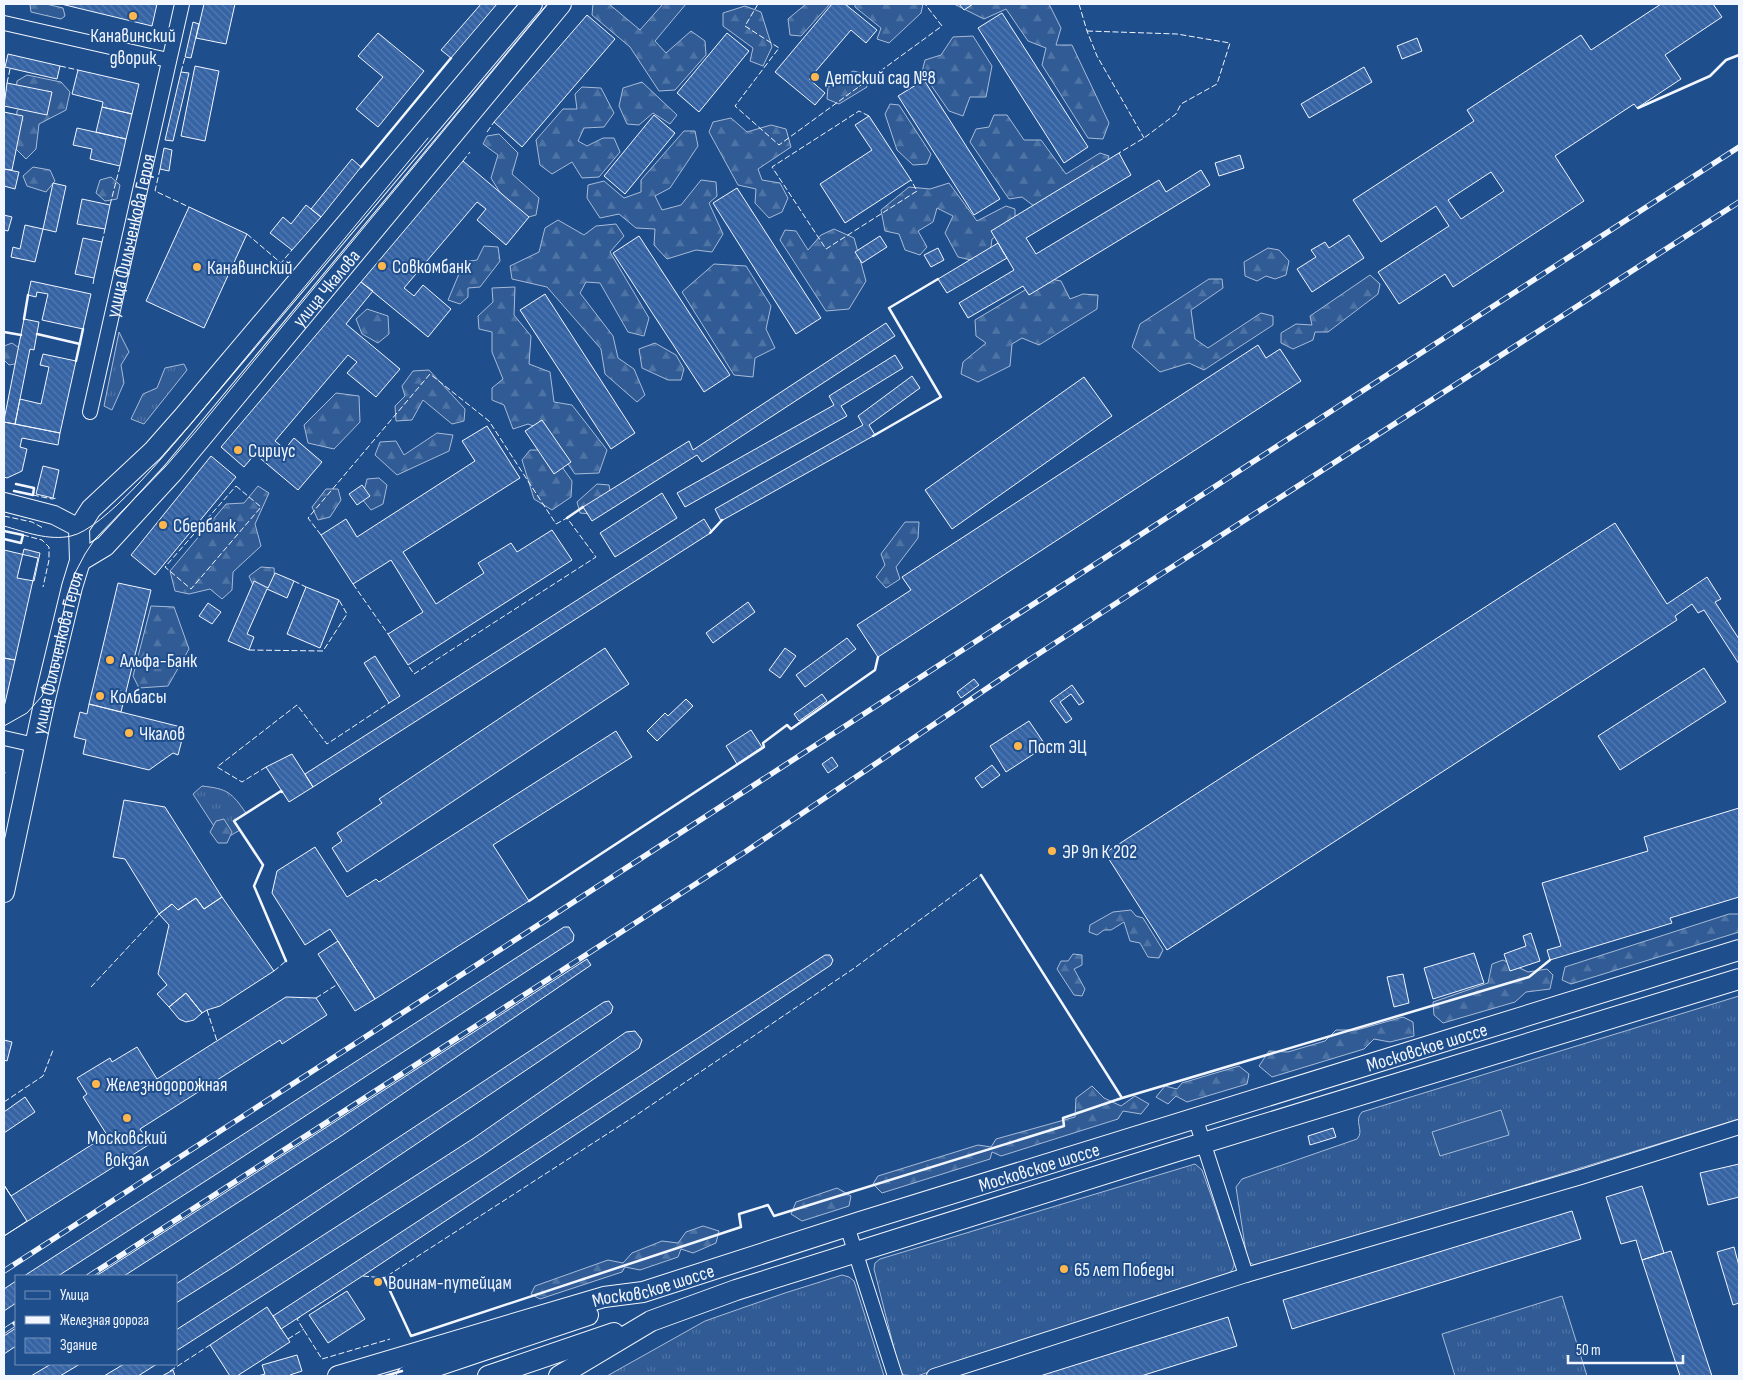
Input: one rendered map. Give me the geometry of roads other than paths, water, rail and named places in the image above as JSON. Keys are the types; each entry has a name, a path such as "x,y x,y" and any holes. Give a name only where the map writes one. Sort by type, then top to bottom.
{"main road":[{"name":"улица Чкалова","path":"79,528 91,509 153,451 183,417 532,4"},
{"name":"улица Чкалова","path":"80,561 105,546 173,472 560,4"},
{"name":"улица Фильченкова Героя","path":"4,892 35,745 72,586 80,561 79,528"},
{"name":"Московское шоссе","path":"338,1376 604,1298 643,1292 847,1226 1739,950"},
{"name":"Московское шоссе","path":"559,1376 651,1321 736,1290 1739,979"},
{"path":"407,1376 610,1308 643,1292"},
{"path":"488,1376 651,1321"}],"street":[{"name":"улица Фильченкова Героя","path":"90,412 182,4"},
{"path":"4,23 168,60"},
{"path":"4,502 54,515 79,528"},
{"path":"4,738 35,745"},
{"path":"1195,1118 1246,1275"},
{"path":"934,1376 1246,1275 1581,1177 1739,1127"},
{"path":"847,1226 895,1376"}],"tram line":[{"path":"4,726 27,713 42,696 49,675 67,596 75,573 95,539 166,466 197,430 548,4"},
{"path":"4,526 46,537 71,536 85,530 100,520 117,505 180,437 428,138"}],"railway":[{"path":"4,1271 1739,147"},
{"path":"91,1275 745,852 1029,660 1158,576 1739,202"},
{"path":"4,1331 15,1324"}],"place":[{"name":"Канавинский дворик","path":"133,16"},
{"name":"Детский сад №8","path":"815,77"},
{"name":"Совкомбанк","path":"382,266"},
{"name":"Канавинский","path":"197,267"},
{"name":"Сириус","path":"238,450"},
{"name":"Сбербанк","path":"163,525"},
{"name":"Альфа-Банк","path":"110,660"},
{"name":"Колбасы","path":"100,696"},
{"name":"Чкалов","path":"129,733"},
{"name":"Пост ЭЦ","path":"1018,746"},
{"name":"ЭР 9п К 202","path":"1052,851"},
{"name":"Железнодорожная","path":"96,1084"},
{"name":"Московский вокзал","path":"127,1118"},
{"name":"65 лет Победы","path":"1064,1269"},
{"name":"Воинам-путейцам","path":"378,1282"}]}
